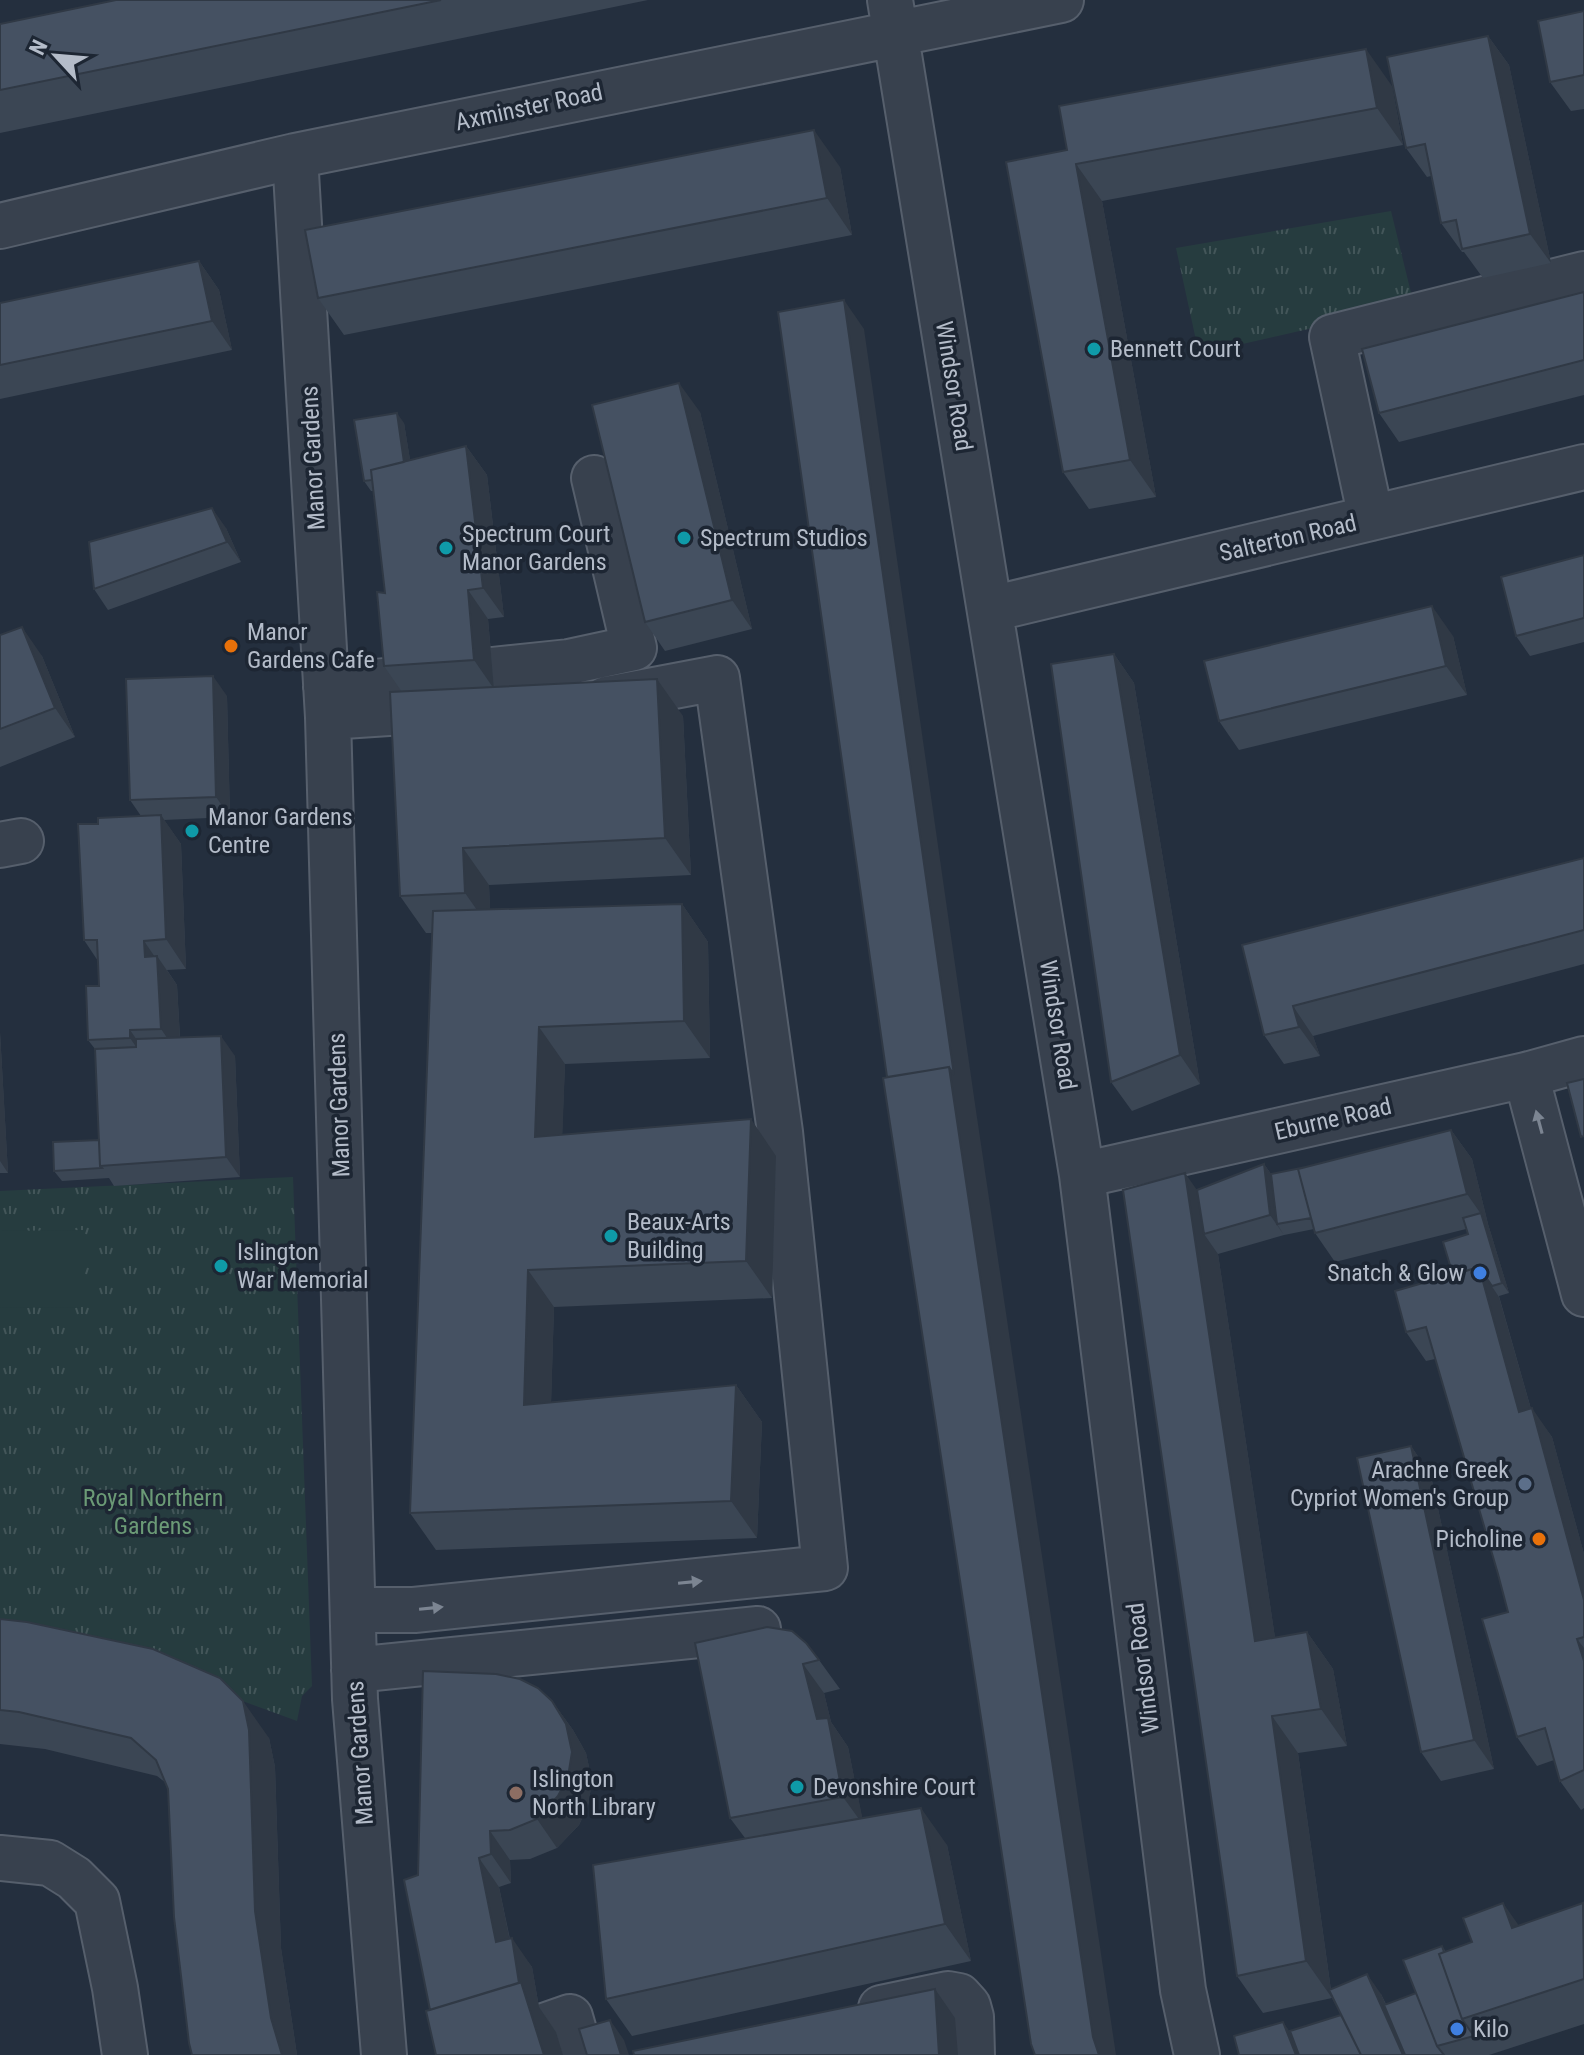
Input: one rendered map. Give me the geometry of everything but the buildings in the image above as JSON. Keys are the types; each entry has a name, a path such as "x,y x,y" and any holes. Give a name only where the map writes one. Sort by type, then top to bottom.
{"street":[{"name":"Axminster Road","path":"0,226 893,16 1061,0"},
{"name":"Windsor Road","path":"893,16 1082,1175 1183,1990 1197,2055"},
{"name":"Manor Gardens","path":"295,156 327,702 354,1670 384,2055"},
{"path":"1371,518 1332,337 1584,274"},
{"name":"Salterton Road","path":"991,609 1584,467"},
{"path":"492,670 569,662 634,648 594,478"},
{"path":"327,702 617,698 717,678 780,1132 825,1568 414,1610 353,1610"},
{"path":"327,702 404,679"},
{"name":"Eburne Road","path":"1082,1175 1526,1075 1584,1059"},
{"path":"1526,1075 1584,1294"},
{"path":"354,1670 758,1629"},
{"path":"0,1858 50,1863 74,1878 97,1901 125,2055"},
{"path":"842,2015 948,1994 959,1996 968,2006 971,2017 972,2055"},
{"path":"461,2055 570,2017 581,2055"}],"green space":[{"path":"1391,211 1414,305 1199,354 1176,248"},
{"name":"Royal Northern Gardens","path":"293,1177 312,1686 302,1696 297,1721 185,1680 0,1644 0,1191"},
{"path":"84,1230 84,1307 0,1308 0,1231"}],"place":[{"name":"Bennett Court","path":"1094,349"},
{"name":"Spectrum Studios","path":"684,538"},
{"name":"Spectrum Court Manor Gardens","path":"446,548"},
{"name":"Manor Gardens Cafe","path":"231,646"},
{"name":"Manor Gardens Centre","path":"192,831"},
{"name":"Beaux-Arts Building","path":"611,1236"},
{"name":"Islington War Memorial","path":"221,1266"},
{"name":"Snatch & Glow","path":"1480,1273"},
{"name":"Arachne Greek Cypriot Women's Group","path":"1525,1484"},
{"name":"Picholine","path":"1539,1539"},
{"name":"Devonshire Court","path":"797,1787"},
{"name":"Islington North Library","path":"516,1793"},
{"name":"Kilo","path":"1457,2029"}]}
